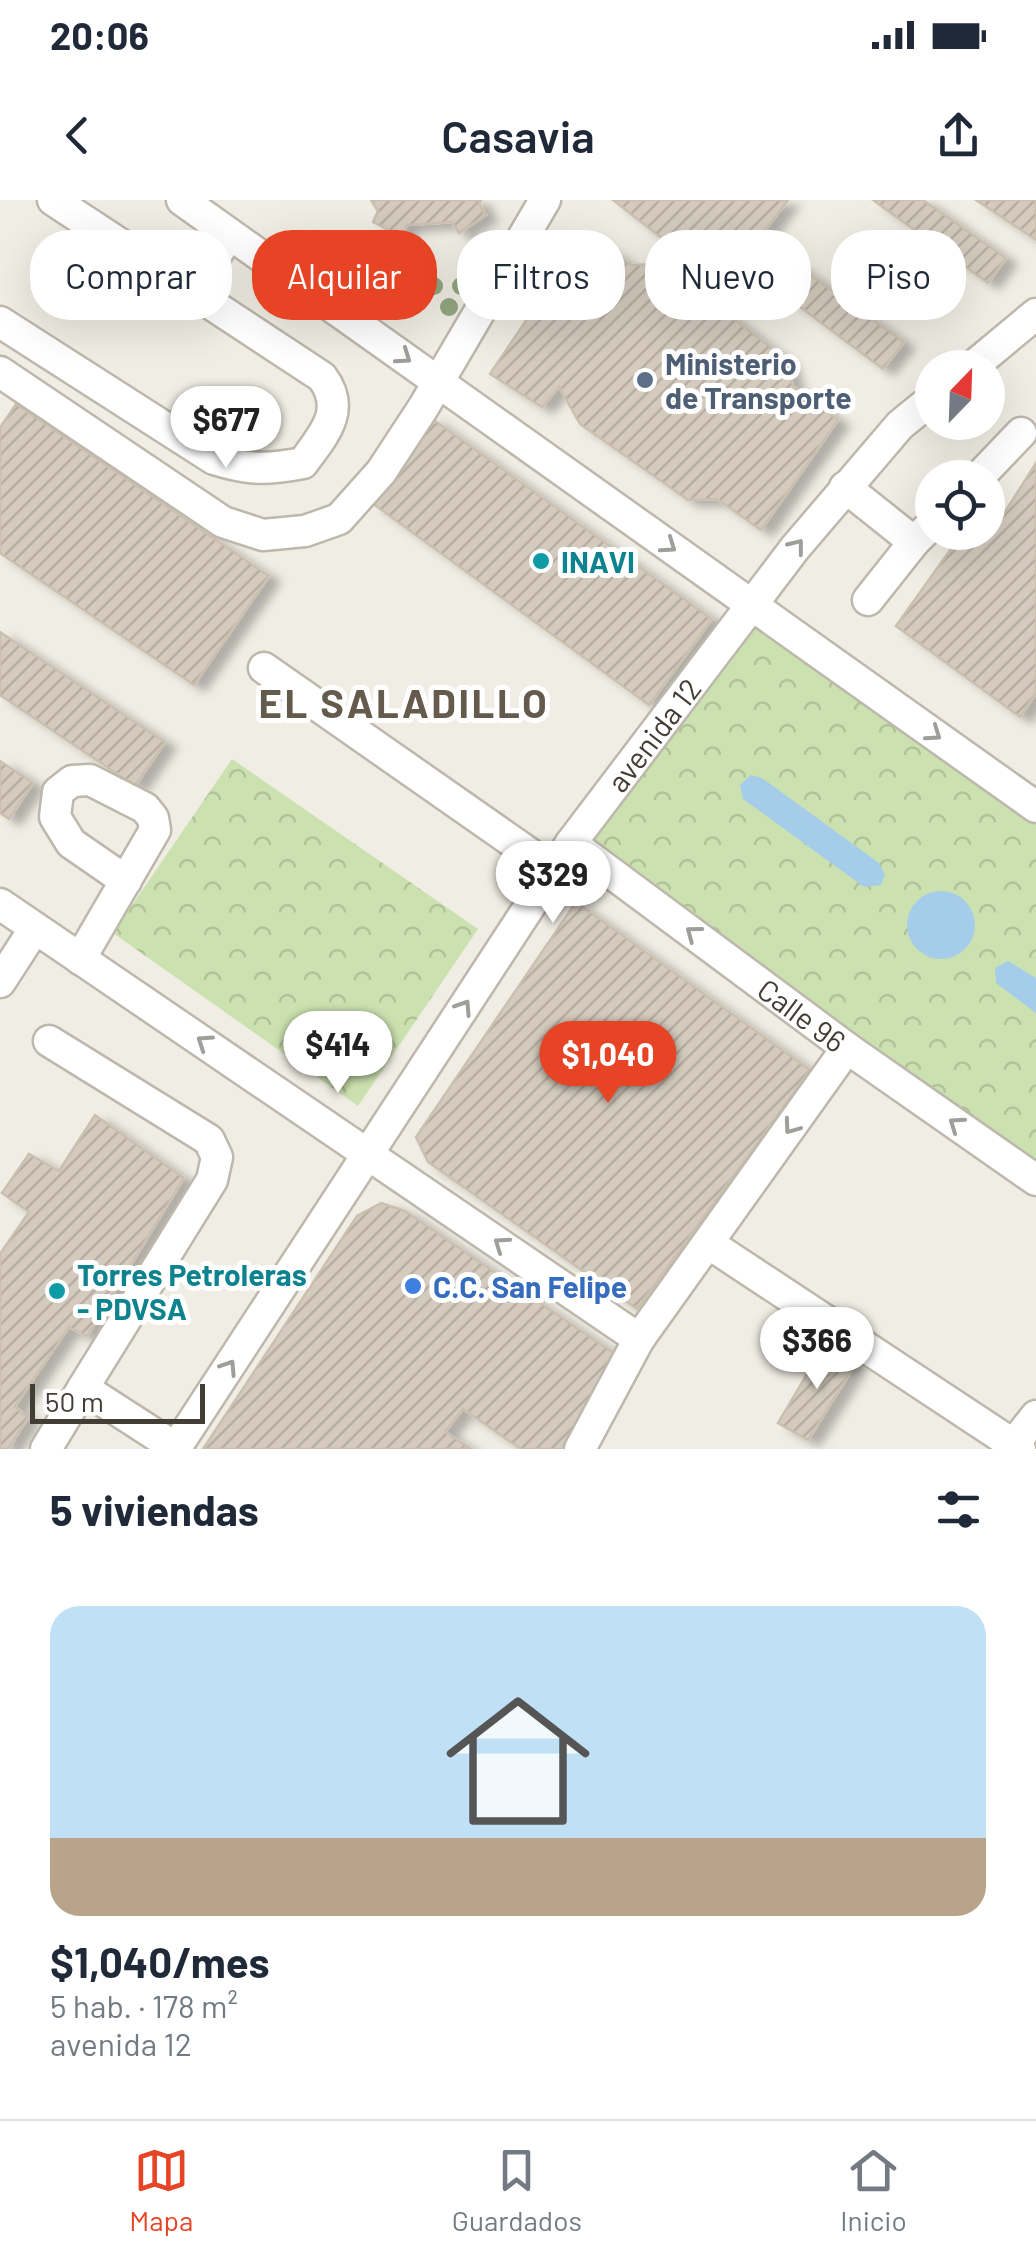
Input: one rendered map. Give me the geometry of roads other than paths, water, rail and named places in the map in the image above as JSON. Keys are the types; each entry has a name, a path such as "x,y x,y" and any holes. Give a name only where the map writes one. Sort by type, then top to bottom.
{"street":[{"path":"53,200 99,230"},
{"path":"182,200 223,230"},
{"path":"0,322 47,380 222,522 263,535 305,532 339,519 381,472 545,200"},
{"path":"232,236 1036,806"},
{"path":"993,350 1036,314"},
{"path":"0,355 214,458 245,469 303,463 334,414 334,392 322,377 232,317"},
{"path":"0,372 47,380"},
{"name":"avenida 12","path":"176,1449 571,843 846,487 915,412"},
{"path":"995,460 1021,433"},
{"path":"846,487 915,528"},
{"path":"868,600 915,543"},
{"path":"264,668 553,870"},
{"name":"Calle 96","path":"571,843 848,1048 1036,1180"},
{"path":"80,959 126,881"},
{"path":"0,904 639,1340"},
{"path":"0,982 35,928"},
{"path":"46,1449 212,1180 217,1157 209,1140 49,1041"},
{"path":"580,1449 639,1340 848,1048"},
{"path":"708,1243 1014,1447 1036,1416"},
{"path":"84,1388 176,1449"}],"water":[{"path":"751,775 762,778 879,863 885,875 881,885 864,887 743,799 740,785"},
{"path":"941,891 965,901 975,925 965,949 941,959 917,949 907,925 917,901"},
{"path":"1008,961 1036,978 1036,1013 996,983 995,968"}],"place":[{"name":"Ministerio de Transporte","path":"645,380"},
{"name":"INAVI","path":"541,561"},
{"name":"C.C. San Felipe","path":"413,1286"},
{"name":"Torres Petroleras - PDVSA","path":"57,1291"}],"district":[{"name":"EL SALADILLO","path":"404,702"}]}
